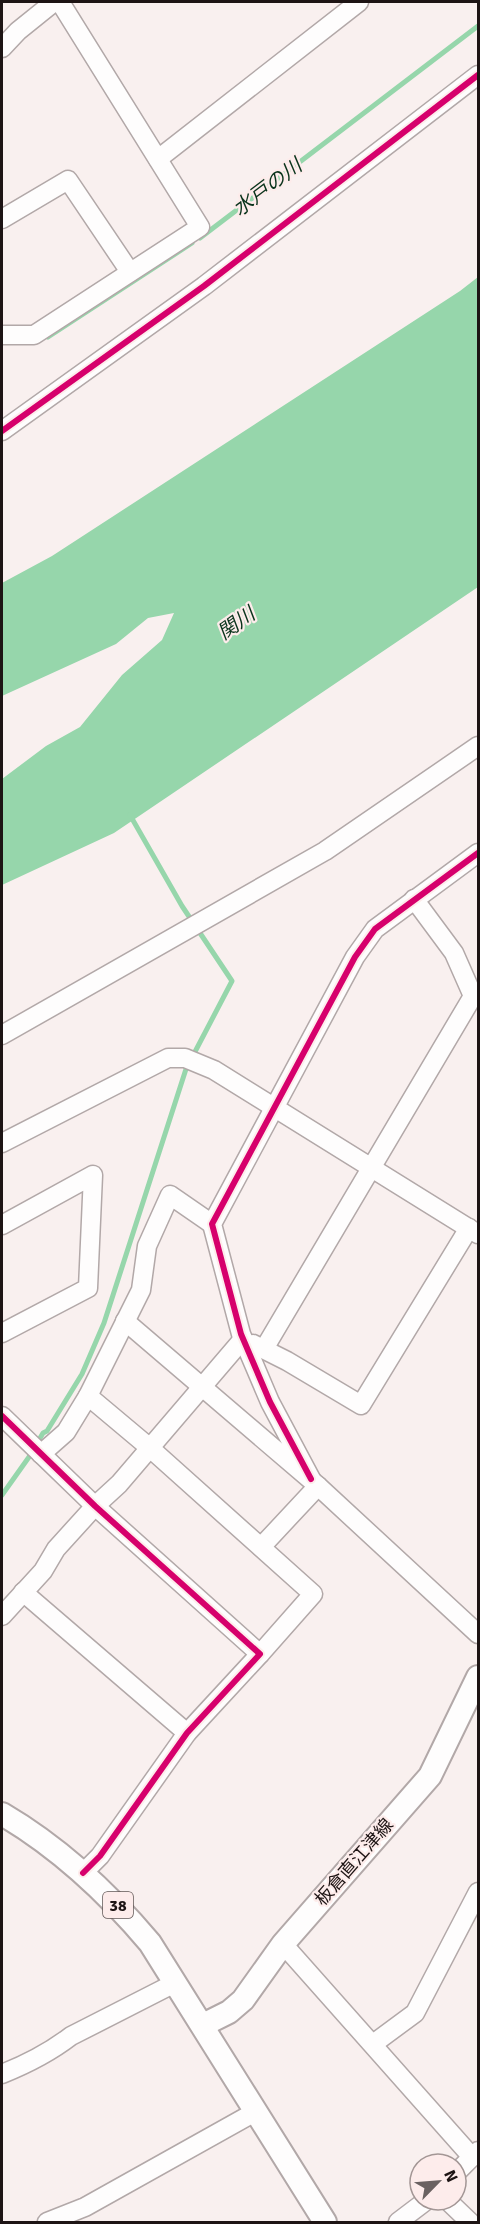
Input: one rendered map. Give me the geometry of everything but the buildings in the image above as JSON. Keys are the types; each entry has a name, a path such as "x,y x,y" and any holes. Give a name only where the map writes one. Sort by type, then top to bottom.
{"main road":[{"name":"板倉直江津線","path":"203,2025 229,2012 243,2000 283,1944 430,1776 478,1677"},
{"name":"38","path":"2,1814 24,1827 83,1873 118,1906 144,1936 203,2025 325,2223"}],"street":[{"path":"4,42 54,2"},
{"path":"2,335 34,335 200,226 60,2"},
{"path":"158,159 359,2"},
{"path":"2,431 204,286 478,75"},
{"path":"2,219 68,180 130,272"},
{"path":"2,1035 325,851 478,746"},
{"path":"212,1224 355,957 375,929 478,853"},
{"path":"264,1349 473,996 454,954 414,899"},
{"path":"2,1143 168,1058 185,1058 214,1070 474,1231 362,1405 243,1339"},
{"path":"2,1225 93,1175 88,1288 2,1334"},
{"path":"41,1454 66,1432 88,1396 141,1290 147,1246 170,1195 212,1224 243,1339 270,1402 314,1483"},
{"path":"125,1321 314,1483 478,1634"},
{"path":"2,1616 43,1570 56,1549 95,1506 119,1484 243,1339"},
{"path":"83,1873 100,1856 187,1733 313,1594 150,1448 88,1396"},
{"path":"2,1416 95,1506 260,1654"},
{"path":"261,1548 314,1483"},
{"path":"23,1592 187,1733"},
{"path":"373,2044 415,2013 478,1892"},
{"path":"283,1944 475,2154"},
{"path":"2,2074 31,2062 56,2048 71,2036 175,1983"},
{"path":"47,2223 85,2207 255,2112"},
{"path":"398,2223 412,2212"},
{"path":"459,2212 470,2223"}],"water":[{"name":"関川","path":"478,277 478,587 114,833 2,885 2,779 46,746 80,727 122,675 162,640 174,613 148,618 116,644 2,696 2,583 52,556 460,291"}],"waterway":[{"name":"水戸の川","path":"200,238 478,26"},
{"name":"水戸の川","path":"48,337 192,243"},
{"path":"2,1495 43,1433 47,1431 82,1374 104,1323 186,1069 232,981 182,906 130,815"}],"cycle path":[{"path":"2,431 204,286 478,75"},
{"path":"311,1479 270,1402 241,1334 212,1224 355,957 375,929 478,853"},
{"path":"2,1416 95,1506 260,1654 187,1733 100,1856 83,1873"}]}
